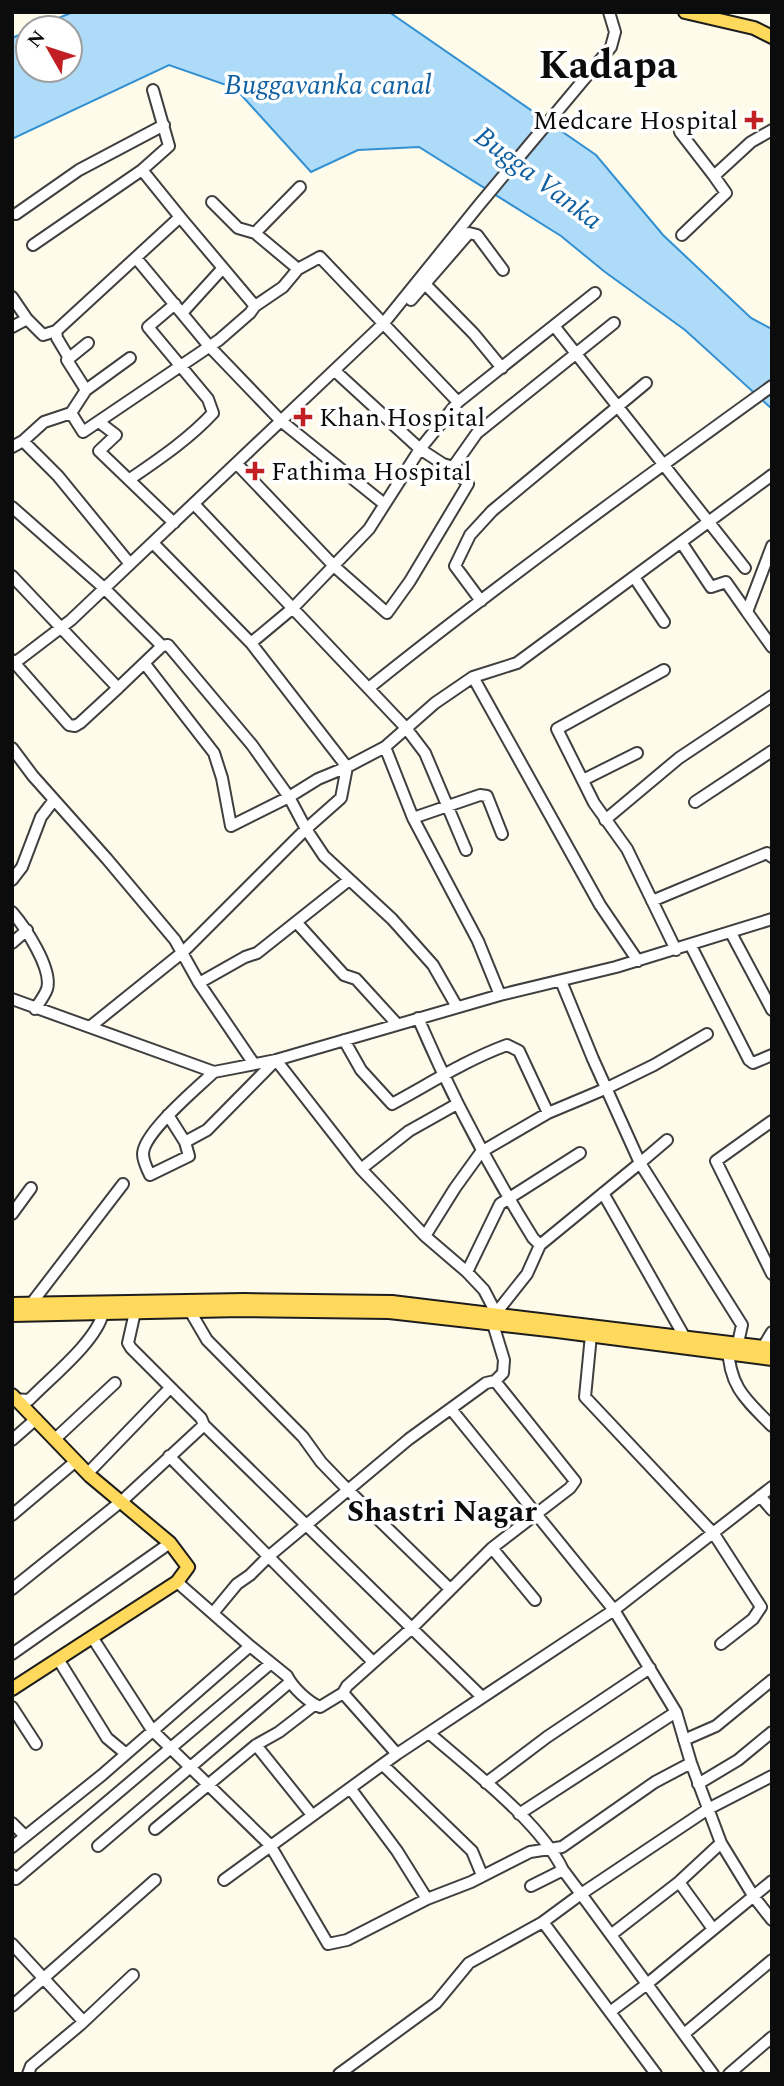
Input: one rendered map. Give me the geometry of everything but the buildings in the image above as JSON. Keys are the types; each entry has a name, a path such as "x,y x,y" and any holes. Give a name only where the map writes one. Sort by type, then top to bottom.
{"main road":[{"path":"685,12 711,15 754,28 772,37"},
{"path":"12,1304 244,1300 392,1302 591,1335 768,1347"},
{"path":"12,1315 190,1311 389,1312 495,1318 684,1336 731,1346 772,1359"},
{"path":"12,1689 177,1582 188,1567 170,1543 88,1473 13,1397"}],"street":[{"path":"385,326 479,205 611,47 615,32 609,12"},
{"path":"33,245 142,170 169,148 153,90"},
{"path":"16,214 79,170 164,125"},
{"path":"714,176 751,142 772,130"},
{"path":"680,132 726,193 682,235"},
{"path":"142,170 255,306"},
{"path":"255,233 300,187"},
{"path":"212,202 238,228 255,233 298,269"},
{"path":"12,298 43,335 56,331 180,217"},
{"path":"457,1007 433,965 392,919 324,856 289,797 252,745 168,645 162,646 75,726 69,725 13,663 60,629 385,326 469,233 477,235 503,270"},
{"path":"71,413 83,432 99,422 229,331 255,306 283,287 298,269 320,257 458,402"},
{"path":"136,258 208,346 281,421 383,503"},
{"path":"130,479 167,453 213,413 208,399 148,327 178,308 222,269"},
{"path":"425,284 474,334 502,368"},
{"path":"251,643 293,608 369,529 383,503 420,449 458,402 595,293"},
{"path":"12,327 27,319"},
{"path":"453,467 477,433 614,323"},
{"path":"555,327 745,568"},
{"path":"56,331 57,338 69,358 67,360 86,390"},
{"path":"69,358 88,343"},
{"path":"12,447 44,422 71,413 86,390 130,358"},
{"path":"237,464 335,567 387,613 410,581 468,484 453,467 420,449 335,370"},
{"path":"481,601 455,566 470,535 492,510 646,383"},
{"path":"370,687 663,464 772,386"},
{"path":"99,422 116,435 99,451 174,523"},
{"path":"23,441 58,476 130,565"},
{"path":"145,664 214,754 222,778 230,826 385,747 435,704 473,677 517,663 772,475"},
{"path":"194,504 406,728 425,753 466,850"},
{"path":"12,508 104,589 162,646"},
{"path":"681,542 711,587 726,583 747,612 768,631 772,647"},
{"path":"91,1026 183,952 306,829 341,798 347,767 251,643 153,543"},
{"path":"747,612 772,546"},
{"path":"12,576 118,688"},
{"path":"634,577 664,622"},
{"path":"664,670 557,729 605,820 627,849 676,950"},
{"path":"473,677 600,905 638,961"},
{"path":"605,820 679,758 772,696"},
{"path":"385,747 413,818 478,941 500,995"},
{"path":"12,748 183,952 199,983 254,1065"},
{"path":"695,802 772,751"},
{"path":"583,780 637,753"},
{"path":"413,818 480,795 487,796 502,834"},
{"path":"12,880 22,867 18,859 41,817 54,800"},
{"path":"652,901 767,853 772,857"},
{"path":"199,983 257,953 349,880"},
{"path":"12,912 27,930 46,972 48,987 35,1009"},
{"path":"15,1004 91,1026 214,1072 276,1060 500,995 638,961 772,919"},
{"path":"297,923 344,975 356,979 397,1024"},
{"path":"12,943 27,930"},
{"path":"731,933 772,1010"},
{"path":"691,946 749,1060 753,1063 772,1055"},
{"path":"561,981 605,1089 640,1163 742,1325 731,1346 731,1374 739,1389 772,1426"},
{"path":"418,1018 442,1074 481,1152 533,1238 540,1245"},
{"path":"425,1236 481,1152 548,1112 654,1065 707,1034"},
{"path":"344,1040 361,1070 392,1104 442,1074 507,1045 519,1051 548,1112"},
{"path":"185,1142 207,1130 276,1060"},
{"path":"213,1613 237,1584 409,1439 503,1373 504,1360 495,1318 484,1290 425,1236 361,1169 276,1060"},
{"path":"168,1115 185,1142 189,1156 150,1174 142,1155 145,1147 168,1115 214,1072"},
{"path":"361,1169 409,1131 457,1104"},
{"path":"772,1121 716,1161 772,1274"},
{"path":"495,1318 527,1274 540,1245 667,1140"},
{"path":"467,1272 500,1205 580,1153"},
{"path":"31,1304 123,1184"},
{"path":"12,1214 32,1188"},
{"path":"603,1193 684,1336"},
{"path":"190,1311 207,1340 303,1437 321,1462 450,1589"},
{"path":"135,1312 128,1343 201,1418 204,1425 482,1697"},
{"path":"13,1397 29,1400 79,1349 100,1324 103,1313"},
{"path":"768,1347 772,1332"},
{"path":"591,1335 585,1397 713,1533 761,1607 753,1619 721,1644"},
{"path":"177,1582 270,1664 275,1665 314,1705 320,1707 343,1693 347,1686 412,1628 492,1548 570,1488 575,1481 495,1381"},
{"path":"55,1439 115,1384"},
{"path":"88,1473 170,1388"},
{"path":"451,1409 614,1610 676,1712 698,1784 721,1843 754,1897 772,1920"},
{"path":"12,1440 36,1419"},
{"path":"12,1589 121,1501 204,1425"},
{"path":"169,1457 373,1662"},
{"path":"12,1515 76,1461"},
{"path":"223,1880 397,1755 614,1610 772,1487"},
{"path":"760,1496 772,1510"},
{"path":"12,1654 170,1543"},
{"path":"492,1548 535,1600"},
{"path":"92,1637 152,1730 270,1845 328,1944 347,1940 427,1899 471,1882 530,1852 562,1847 655,1782 691,1762"},
{"path":"12,1847 102,1775 250,1646"},
{"path":"58,1659 107,1738 125,1753"},
{"path":"12,1875 16,1879 270,1664"},
{"path":"486,1783 547,1737 650,1668"},
{"path":"684,1740 716,1726 772,1680"},
{"path":"98,1846 290,1682"},
{"path":"343,1693 397,1755"},
{"path":"155,1829 256,1745 279,1732 314,1705"},
{"path":"12,1707 36,1744"},
{"path":"519,1814 676,1712"},
{"path":"698,1784 738,1760 772,1732"},
{"path":"429,1733 519,1814 550,1849 713,2074"},
{"path":"256,1745 312,1815"},
{"path":"383,1765 472,1851 482,1875"},
{"path":"339,2074 436,2003 469,1963 544,1922 581,1894 708,1810 772,1776"},
{"path":"350,1788 397,1850 427,1899"},
{"path":"12,1823 25,1836"},
{"path":"612,1934 679,1882 721,1843"},
{"path":"531,1886 563,1870"},
{"path":"12,2007 43,1976 155,1880"},
{"path":"610,2012 772,1881"},
{"path":"679,1882 713,1929"},
{"path":"544,1922 656,2074"},
{"path":"12,1944 82,2021"},
{"path":"684,2034 772,1960"},
{"path":"28,2074 31,2066 133,1975"},
{"path":"729,2074 772,2037"}],"water":[{"name":"Buggavanka canal","path":"389,12 596,155 663,235 751,318 772,329 772,409 685,330 605,272 561,236 419,147 358,150 311,172 235,88 169,65 12,139 12,38 14,37 14,84 84,84 84,14 68,14"}],"place":[{"name":"Medcare Hospital","path":"754,120"},
{"name":"Khan Hospital","path":"303,417"},
{"name":"Fathima Hospital","path":"255,471"}],"district":[{"name":"Kadapa","path":"608,64"},
{"name":"Shastri Nagar","path":"442,1511"}],"water label":[{"name":"Bugga Vanka","path":"539,177"}]}
